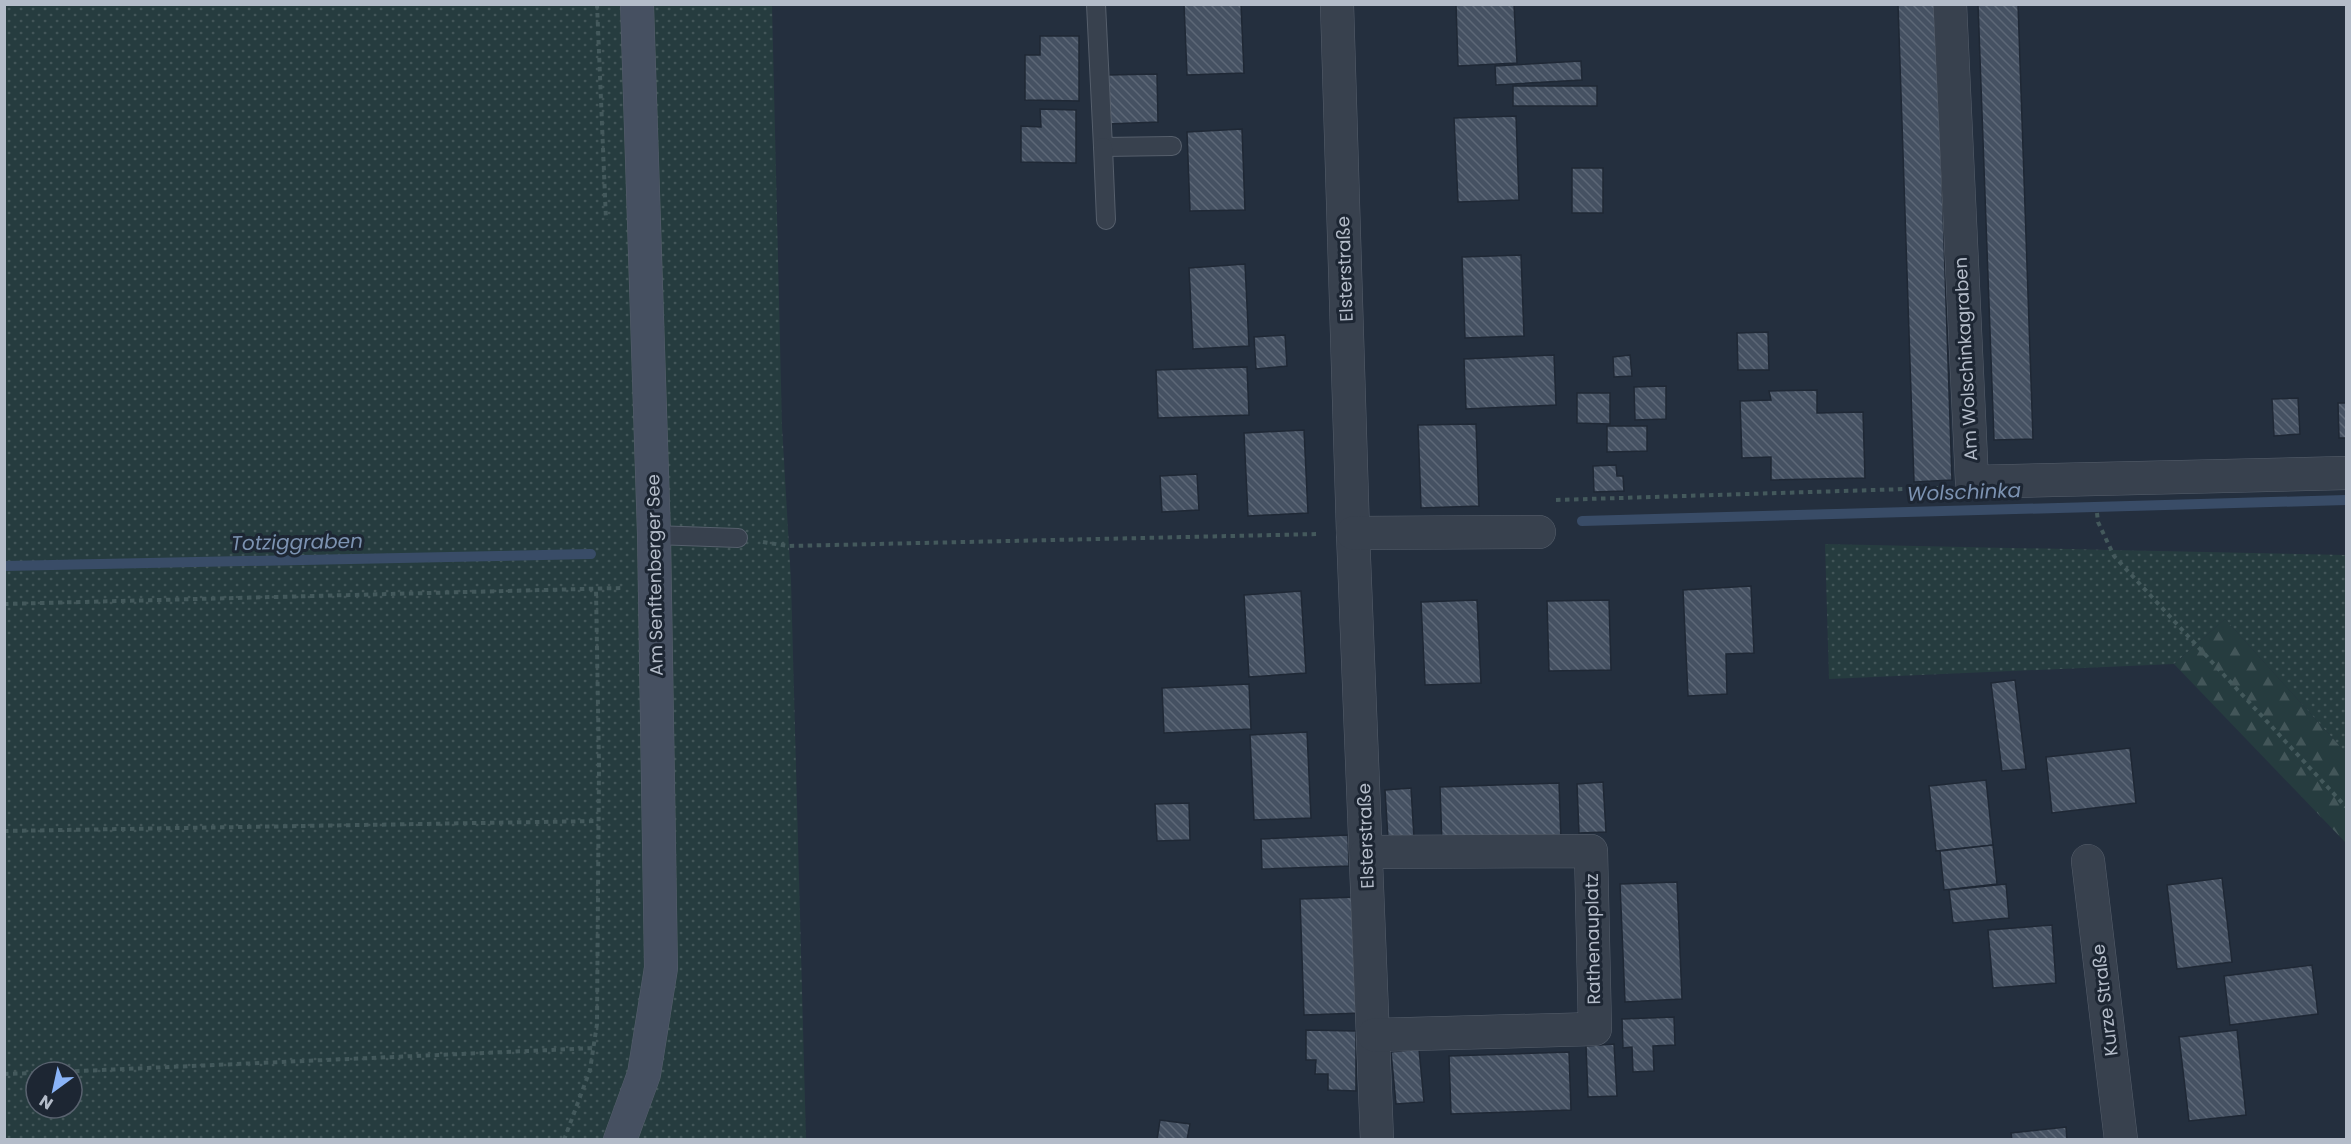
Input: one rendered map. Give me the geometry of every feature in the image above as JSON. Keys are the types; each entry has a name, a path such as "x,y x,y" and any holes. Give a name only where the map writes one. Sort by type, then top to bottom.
{"street":[{"name":"Am Senftenberger See","path":"620,1140 644,1074 661,968 654,535 637,4"},
{"name":"Elsterstraße","path":"1337,4 1353,533 1377,1140"},
{"name":"Am Wolschinkagraben","path":"1950,4 1972,482 2346,473"},
{"path":"1353,533 1539,532"},
{"name":"Rathenauplatz","path":"1367,852 1591,851 1595,1029 1374,1035"},
{"name":"Kurze Straße","path":"2088,861 2121,1140"}],"lane":[{"path":"1096,4 1106,220"},
{"path":"1103,147 1172,146"},
{"path":"654,535 738,538"}],"path":[{"path":"597,4 606,229"},
{"path":"1539,532 1555,500 1960,487 1972,482"},
{"path":"2098,522 2114,556 2346,807"},
{"path":"738,538 788,546 1353,533"},
{"path":"621,578 621,600"},
{"path":"4,604 621,588"},
{"path":"564,1140 587,1080 595,1048 599,967 596,589"},
{"path":"4,831 598,822"},
{"path":"84,1071 595,1048"},
{"path":"4,1074 24,1073"}],"green space":[{"path":"5,5 772,5 782,426 791,581 806,1139 5,1140"},
{"path":"1825,544 2346,555 2346,753 2225,619 2174,664 1829,679"},
{"path":"2225,619 2346,753 2346,843 2174,664"}],"building":[{"path":"1184,4 1241,4 1244,73 1187,75"},
{"path":"1456,4 1514,4 1517,63 1458,66"},
{"path":"1898,4 1936,4 1952,480 1914,482"},
{"path":"1978,4 2018,4 2033,439 1994,440"},
{"path":"1040,36 1079,36 1079,101 1025,100 1025,55 1040,55"},
{"path":"1581,61 1582,80 1496,85 1495,66"},
{"path":"1157,74 1158,122 1108,124 1107,75"},
{"path":"1513,86 1597,86 1597,106 1513,106"},
{"path":"1040,109 1076,110 1076,163 1021,162 1021,126 1041,127"},
{"path":"1516,116 1519,200 1458,202 1454,118"},
{"path":"1242,129 1245,210 1190,211 1187,132"},
{"path":"1572,168 1603,168 1603,213 1572,213"},
{"path":"1521,255 1524,336 1465,338 1462,257"},
{"path":"1245,264 1249,346 1193,349 1189,268"},
{"path":"1768,332 1769,370 1738,370 1737,333"},
{"path":"1285,335 1287,366 1256,369 1254,337"},
{"path":"1554,355 1556,405 1466,409 1464,359"},
{"path":"1630,355 1632,376 1614,377 1613,357"},
{"path":"1247,367 1249,415 1158,418 1156,370"},
{"path":"1666,386 1666,419 1635,420 1634,387"},
{"path":"1817,390 1817,413 1863,412 1865,478 1771,480 1771,457 1742,458 1740,401 1771,400 1769,391"},
{"path":"1577,393 1610,393 1610,424 1577,423"},
{"path":"2298,398 2300,434 2274,436 2272,399"},
{"path":"2338,403 2346,403 2346,438 2339,438"},
{"path":"1476,424 1479,506 1421,508 1418,425"},
{"path":"1607,426 1647,426 1647,451 1607,452"},
{"path":"1304,430 1308,513 1248,516 1244,433"},
{"path":"1616,465 1617,476 1623,476 1624,491 1594,492 1593,466"},
{"path":"1197,474 1199,510 1162,512 1160,476"},
{"path":"1751,586 1754,653 1726,654 1727,694 1688,696 1683,590"},
{"path":"1301,591 1306,673 1249,677 1244,595"},
{"path":"1477,600 1481,683 1425,685 1421,602"},
{"path":"1609,600 1611,670 1549,671 1547,601"},
{"path":"2015,680 2026,769 2002,771 1991,683"},
{"path":"1249,684 1251,729 1164,733 1162,688"},
{"path":"1307,732 1311,818 1254,820 1250,735"},
{"path":"2130,748 2136,803 2052,813 2046,757"},
{"path":"1986,780 1993,845 1936,851 1929,786"},
{"path":"1603,782 1606,832 1579,833 1577,784"},
{"path":"1559,783 1561,842 1442,845 1440,787"},
{"path":"1411,788 1414,838 1388,839 1385,790"},
{"path":"1189,803 1190,840 1157,841 1155,804"},
{"path":"1348,835 1349,866 1262,869 1261,839"},
{"path":"1993,845 1997,884 1944,890 1940,851"},
{"path":"2222,878 2232,962 2177,969 2167,885"},
{"path":"1677,882 1682,999 1625,1002 1620,884"},
{"path":"2006,884 2009,918 1953,923 1949,890"},
{"path":"1357,897 1362,1013 1304,1015 1300,899"},
{"path":"2052,925 2056,983 1993,988 1988,930"},
{"path":"2312,965 2318,1014 2230,1025 2224,976"},
{"path":"1674,1017 1675,1045 1653,1046 1654,1071 1633,1072 1632,1047 1623,1048 1622,1019"},
{"path":"1306,1030 1356,1031 1356,1091 1328,1090 1328,1074 1315,1074 1316,1060 1306,1060"},
{"path":"2237,1030 2246,1115 2189,1121 2179,1037"},
{"path":"1614,1044 1617,1096 1588,1097 1586,1046"},
{"path":"1419,1049 1424,1102 1396,1104 1391,1052"},
{"path":"1569,1052 1571,1110 1451,1114 1449,1056"},
{"path":"1160,1120 1190,1124 1187,1140 1157,1140"},
{"path":"2066,1127 2067,1140 2012,1140 2011,1133"}],"waterway":[{"name":"Wolschinka","path":"1582,521 2346,500"},
{"name":"Totziggraben","path":"4,566 591,554"}]}
